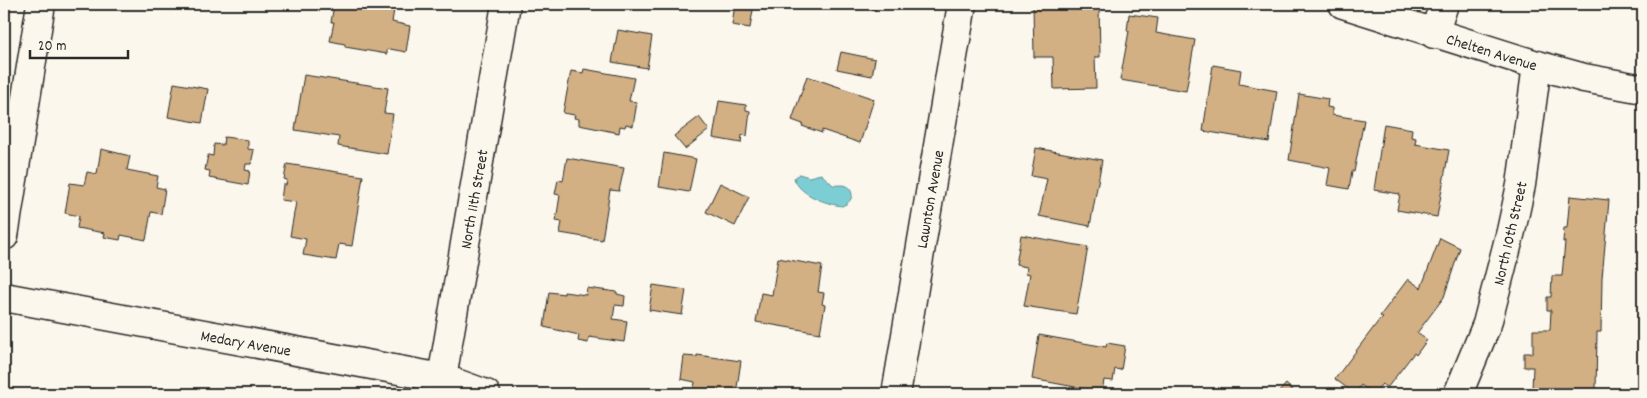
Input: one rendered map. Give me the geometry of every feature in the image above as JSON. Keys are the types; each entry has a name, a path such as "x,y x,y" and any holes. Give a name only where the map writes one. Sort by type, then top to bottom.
{"street":[{"path":"4,236 42,4"},
{"name":"North 11th Street","path":"443,386 506,4"},
{"name":"Lawnton Avenue","path":"896,394 962,4"},
{"name":"Chelten Avenue","path":"1342,4 1537,65 1584,78 1643,88"},
{"path":"1434,34 1444,4"},
{"name":"North 10th Street","path":"1458,394 1487,324 1511,231 1521,185 1537,65"},
{"name":"Medary Avenue","path":"4,297 486,394"}],"water":[{"path":"799,174 809,177 821,174 833,185 846,186 851,192 852,198 842,206 814,198 797,184 794,178"}],"building":[{"path":"349,4 395,4 392,22 410,26 406,52 390,49 387,50 387,54 345,47 345,44 330,41 334,22 331,22 334,5 348,8"},
{"path":"644,4 663,4 662,8"},
{"path":"735,4 754,4 750,28 732,25"},
{"path":"841,4 876,4 875,10"},
{"path":"1033,4 1099,5 1100,57 1095,57 1096,88 1054,89 1053,57 1034,57"},
{"path":"1129,14 1158,18 1156,33 1195,40 1186,91 1120,80 1129,31 1127,31"},
{"path":"618,30 652,36 647,68 612,62"},
{"path":"841,52 875,59 872,76 837,69"},
{"path":"1213,65 1241,70 1239,84 1277,91 1269,142 1203,131"},
{"path":"584,69 634,78 629,101 637,102 633,126 626,124 625,127 620,126 619,133 579,125 579,119 574,118 575,115 563,113 571,71 583,73"},
{"path":"304,75 388,88 384,113 393,114 387,154 338,146 339,137 295,130"},
{"path":"807,76 874,99 860,143 822,130 822,133 802,126 803,124 792,120"},
{"path":"174,83 208,89 202,123 168,117"},
{"path":"1299,94 1328,99 1327,107 1332,108 1332,115 1364,120 1349,189 1327,185 1330,168 1289,160"},
{"path":"719,101 746,105 746,110 750,111 747,136 742,135 741,143 713,138"},
{"path":"699,117 709,130 685,149 674,136"},
{"path":"1384,124 1412,129 1411,137 1416,138 1415,144 1449,150 1437,217 1397,210 1400,194 1374,190"},
{"path":"224,137 248,140 248,149 254,150 251,164 246,164 245,170 250,171 248,185 209,178 210,171 205,170 208,155 213,156 214,144 223,145"},
{"path":"1036,148 1102,160 1090,226 1039,216 1047,179 1031,176"},
{"path":"101,149 130,156 127,170 158,176 156,187 165,189 161,214 151,212 146,240 121,235 120,240 104,237 105,233 77,228 79,216 65,213 70,183 84,185 87,172 97,174"},
{"path":"664,153 696,159 689,192 659,187"},
{"path":"567,158 624,168 619,191 610,190 602,240 560,233 562,222 556,221 560,195 555,194 558,180 563,181"},
{"path":"287,164 363,176 352,246 339,244 336,260 303,255 306,239 290,236 296,202 281,200 283,185 286,185 287,180 284,179"},
{"path":"720,183 749,197 735,226 706,212"},
{"path":"1570,196 1609,200 1602,278 1601,332 1597,332 1596,391 1532,390 1533,367 1524,367 1524,353 1533,353 1533,330 1550,330 1551,310 1547,310 1547,297 1551,297 1552,276 1562,276 1565,242 1563,242 1564,228 1567,228"},
{"path":"1021,235 1088,247 1076,314 1024,306 1030,274 1026,273 1027,267 1016,265"},
{"path":"1440,238 1460,248 1444,297 1417,333 1427,340 1416,355 1414,353 1387,388 1382,384 1373,394 1361,385 1355,394 1335,379 1380,319 1383,318 1380,316 1408,279 1421,288"},
{"path":"778,258 822,266 818,292 824,293 822,304 825,305 820,333 756,322 761,293 772,295"},
{"path":"653,285 686,290 682,315 649,310"},
{"path":"587,288 617,292 617,294 625,296 624,306 615,305 613,319 627,321 624,342 589,337 588,343 578,341 579,335 544,327 549,292 586,295"},
{"path":"1039,335 1106,347 1107,343 1125,346 1121,370 1115,369 1113,381 1104,380 1102,392 1032,379"},
{"path":"697,355 741,361 736,394 693,394 695,382 681,379 684,356 697,357"},
{"path":"1286,384 1297,394 1277,394"},
{"path":"88,389 107,392 106,394 87,394"}]}
